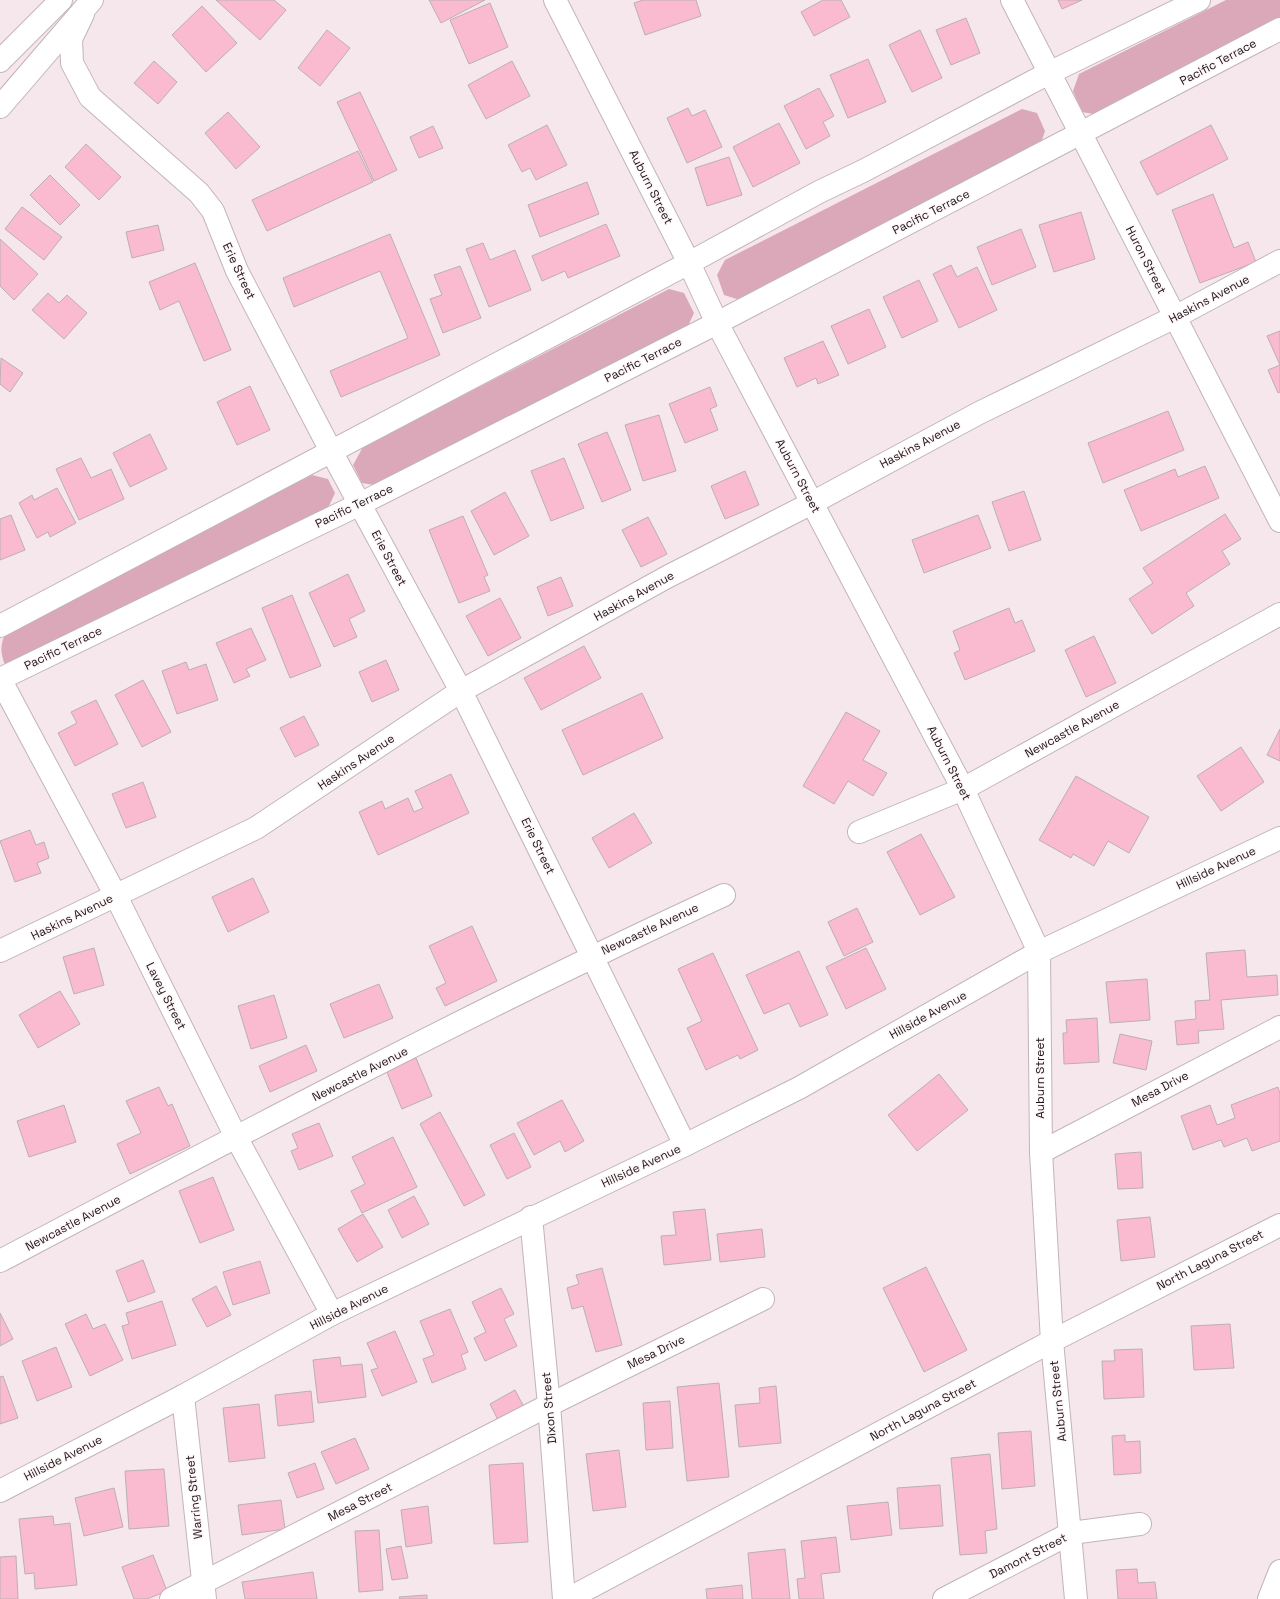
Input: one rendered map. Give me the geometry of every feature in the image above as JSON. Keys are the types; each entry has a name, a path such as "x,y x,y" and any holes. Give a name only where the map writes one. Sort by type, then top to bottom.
{"street":[{"path":"0,62 61,0"},
{"name":"Auburn Street","path":"555,0 718,323 963,789 1039,952 1041,1152 1052,1340 1076,1599"},
{"name":"Huron Street","path":"1012,0 1280,521"},
{"path":"0,626 331,450 689,263 819,192 863,171 1049,73 1199,0"},
{"path":"0,107 90,3"},
{"name":"Erie Street","path":"90,3 71,39 72,63 90,98 199,193 213,211 237,271 331,450 461,691 685,1145"},
{"name":"Pacific Terrace","path":"0,679 360,504 718,323 1280,29"},
{"name":"Haskins Avenue","path":"0,952 256,828 461,691 667,577 812,503 979,413 1175,317 1280,261"},
{"name":"Newcastle Avenue","path":"858,832 963,789 1280,614"},
{"name":"Lavey Street","path":"0,679 116,896 236,1137 332,1314"},
{"name":"Hillside Avenue","path":"0,1491 184,1396 332,1314 531,1217 685,1145 799,1088 1039,952 1280,838"},
{"name":"Newcastle Avenue","path":"0,1261 236,1137 592,956 724,895"},
{"name":"Mesa Drive","path":"1041,1152 1280,1027"},
{"name":"Dixon Street","path":"531,1217 549,1405 564,1599"},
{"name":"North Laguna Street","path":"568,1599 1052,1340 1280,1225"},
{"name":"Mesa Drive","path":"549,1405 763,1299"},
{"name":"Warring Street","path":"184,1396 204,1590"},
{"name":"Mesa Street","path":"171,1599 204,1590 549,1405"},
{"name":"Damont Street","path":"944,1599 1071,1533 1140,1524"},
{"path":"1269,1599 1280,1571"}],"shaded area":[{"path":"1226,0 1280,0 1280,21 1099,115 1082,112 1073,91 1079,74"},
{"path":"1022,109 1037,113 1045,131 1040,146 740,300 724,295 717,275 725,260"},
{"path":"669,289 684,293 694,313 687,328 380,486 362,483 353,465 363,447"},
{"path":"312,475 328,479 335,493 328,508 5,665 1,648 6,632"}],"building":[{"path":"216,0 274,0 286,10 260,40"},
{"path":"429,0 485,0 441,23"},
{"path":"643,0 696,0 701,16 645,35 634,3"},
{"path":"823,0 841,0 850,17 814,36 801,12"},
{"path":"1058,0 1082,0 1062,9"},
{"path":"490,3 508,47 469,64 450,20"},
{"path":"202,6 237,43 206,72 172,35"},
{"path":"966,18 980,53 951,65 936,30"},
{"path":"327,30 350,48 320,86 298,68"},
{"path":"920,30 942,78 912,92 889,45"},
{"path":"868,59 886,102 848,118 830,75"},
{"path":"154,61 177,82 158,104 134,83"},
{"path":"512,61 530,96 486,119 468,85"},
{"path":"819,88 834,116 823,122 830,136 806,149 784,106"},
{"path":"360,92 397,170 374,181 337,102"},
{"path":"688,108 692,116 705,110 722,147 687,163 667,118"},
{"path":"228,112 260,147 236,169 205,133"},
{"path":"779,123 800,163 753,187 733,147"},
{"path":"547,125 567,165 536,180 530,168 522,172 508,145"},
{"path":"1211,125 1228,159 1157,195 1140,162"},
{"path":"433,126 443,148 419,158 410,137"},
{"path":"86,144 121,177 99,200 65,167"},
{"path":"358,151 373,182 267,231 252,200"},
{"path":"729,157 742,195 707,206 695,168"},
{"path":"50,175 80,205 60,225 30,195"},
{"path":"587,182 599,214 540,237 528,205"},
{"path":"1213,194 1234,248 1248,242 1256,262 1200,283 1172,210"},
{"path":"22,207 62,237 44,260 5,229"},
{"path":"1081,212 1095,259 1054,272 1039,225"},
{"path":"606,224 620,256 568,278 565,271 542,281 532,256"},
{"path":"158,225 164,250 132,258 126,232"},
{"path":"1021,229 1036,267 992,285 977,247"},
{"path":"390,234 440,355 341,397 330,371 408,338 380,271 294,307 283,278"},
{"path":"0,239 38,274 14,300 0,286"},
{"path":"483,243 490,260 515,250 531,290 489,307 466,249"},
{"path":"195,263 231,350 204,361 179,301 160,310 149,282"},
{"path":"951,265 957,277 977,267 997,310 959,328 933,274"},
{"path":"460,266 481,318 443,333 430,299 442,295 434,275"},
{"path":"919,280 938,321 902,338 883,297"},
{"path":"48,293 59,303 67,295 87,313 64,339 32,310"},
{"path":"869,309 886,347 848,364 831,326"},
{"path":"1280,331 1280,365 1267,336"},
{"path":"823,341 839,375 818,384 816,378 797,387 784,358"},
{"path":"1,358 23,373 10,392 0,384"},
{"path":"1280,365 1280,392 1278,393 1268,370"},
{"path":"250,386 270,430 237,445 217,402"},
{"path":"710,387 717,406 710,409 718,430 685,443 669,404"},
{"path":"1168,411 1184,450 1103,483 1088,443"},
{"path":"659,415 676,471 643,481 625,425"},
{"path":"607,432 631,490 602,502 578,444"},
{"path":"150,434 167,469 130,487 113,453"},
{"path":"81,458 91,478 111,469 124,499 79,520 56,469"},
{"path":"564,458 584,508 551,521 531,471"},
{"path":"1205,466 1219,498 1141,531 1124,490 1175,469 1178,477"},
{"path":"745,471 759,505 725,519 711,486"},
{"path":"57,488 76,523 50,537 48,532 37,538 19,503 32,495 34,500"},
{"path":"1024,491 1041,540 1009,551 992,502"},
{"path":"505,492 529,536 494,555 471,511"},
{"path":"1225,514 1241,539 1222,551 1230,564 1186,593 1194,606 1152,634 1129,599 1153,583 1143,568"},
{"path":"11,515 25,550 0,560 0,519"},
{"path":"978,515 991,548 924,573 912,540"},
{"path":"463,516 488,575 484,577 490,591 459,603 429,530"},
{"path":"648,517 667,554 641,567 622,530"},
{"path":"348,574 365,611 349,619 357,637 334,647 309,593"},
{"path":"561,577 573,606 548,616 537,587"},
{"path":"292,595 321,666 290,678 262,608"},
{"path":"500,598 521,638 488,656 466,616"},
{"path":"1009,608 1015,623 1022,620 1035,651 965,680 954,653 960,650 953,631"},
{"path":"251,628 266,660 246,669 250,676 234,683 216,643"},
{"path":"1094,636 1116,683 1086,697 1065,650"},
{"path":"584,646 601,678 541,710 524,678"},
{"path":"386,660 399,690 372,702 359,672"},
{"path":"186,662 189,670 206,664 218,700 177,714 162,671"},
{"path":"143,680 171,732 142,747 115,695"},
{"path":"642,693 663,738 583,775 562,730"},
{"path":"96,700 118,744 75,766 58,733 77,723 71,712"},
{"path":"846,712 880,731 863,760 887,773 873,796 848,781 834,804 803,786"},
{"path":"304,716 319,745 295,757 280,728"},
{"path":"1280,729 1280,761 1267,755"},
{"path":"1241,747 1264,782 1221,811 1197,776"},
{"path":"451,774 469,813 378,855 359,812 382,801 385,809 408,798 414,812 423,808 415,791"},
{"path":"1076,776 1149,817 1129,853 1108,841 1094,866 1073,854 1071,858 1039,840"},
{"path":"143,782 156,817 126,828 112,794"},
{"path":"634,813 652,843 609,868 592,838"},
{"path":"30,830 36,845 44,842 49,858 37,863 41,873 15,882 0,841"},
{"path":"921,834 955,897 920,915 887,852"},
{"path":"253,878 269,912 228,932 212,897"},
{"path":"857,908 873,942 844,956 828,922"},
{"path":"472,926 497,981 445,1006 436,988 446,983 429,946"},
{"path":"94,948 104,985 74,994 63,957"},
{"path":"866,948 886,989 846,1009 826,967"},
{"path":"1245,950 1247,977 1277,975 1278,995 1221,1000 1224,1029 1198,1031 1199,1043 1177,1045 1175,1021 1196,1019 1195,1001 1210,1000 1206,953"},
{"path":"799,951 828,1015 800,1027 789,1003 764,1014 746,975"},
{"path":"713,953 758,1050 740,1059 738,1055 706,1070 687,1028 702,1021 678,969"},
{"path":"1147,979 1150,1020 1110,1023 1106,982"},
{"path":"379,984 393,1018 344,1038 330,1004"},
{"path":"60,991 80,1024 38,1048 19,1015"},
{"path":"274,995 287,1038 251,1049 238,1006"},
{"path":"1097,1018 1099,1062 1064,1064 1063,1033 1067,1033 1066,1020"},
{"path":"1120,1034 1152,1041 1146,1070 1113,1063"},
{"path":"306,1045 317,1071 270,1092 259,1066"},
{"path":"416,1058 432,1096 402,1109 386,1070"},
{"path":"939,1074 968,1110 917,1151 888,1115"},
{"path":"159,1087 168,1106 172,1104 190,1146 130,1174 117,1144 141,1133 126,1101"},
{"path":"1278,1087 1280,1094 1280,1141 1252,1151 1247,1138 1224,1147 1221,1140 1193,1150 1181,1116 1210,1105 1217,1125 1235,1118 1231,1105"},
{"path":"562,1100 584,1141 565,1152 560,1141 534,1155 517,1123"},
{"path":"64,1105 76,1142 29,1157 17,1121"},
{"path":"440,1112 485,1195 464,1206 420,1124"},
{"path":"319,1123 333,1156 299,1170 291,1151 298,1148 292,1134"},
{"path":"514,1133 531,1167 507,1179 490,1145"},
{"path":"393,1137 417,1187 362,1213 351,1191 365,1184 352,1157"},
{"path":"1141,1152 1143,1188 1118,1189 1115,1154"},
{"path":"213,1177 234,1230 200,1243 179,1191"},
{"path":"414,1196 429,1224 402,1238 388,1210"},
{"path":"705,1209 711,1260 664,1265 661,1236 676,1235 673,1212"},
{"path":"363,1214 383,1247 357,1262 338,1229"},
{"path":"1150,1217 1155,1257 1121,1261 1117,1220"},
{"path":"762,1229 765,1257 720,1262 717,1234"},
{"path":"143,1260 155,1292 128,1302 116,1271"},
{"path":"260,1261 270,1293 233,1305 223,1272"},
{"path":"926,1267 967,1350 924,1372 883,1288"},
{"path":"602,1268 622,1345 596,1352 583,1306 572,1309 567,1288 579,1284 576,1275"},
{"path":"216,1286 231,1315 207,1327 192,1299"},
{"path":"501,1288 514,1314 504,1319 517,1346 485,1361 474,1338 486,1332 472,1302"},
{"path":"162,1301 176,1345 132,1359 122,1326 129,1324 126,1313"},
{"path":"450,1309 468,1352 461,1355 466,1369 432,1383 423,1359 434,1355 420,1321"},
{"path":"0,1313 13,1339 0,1346"},
{"path":"86,1314 93,1329 105,1324 123,1360 90,1376 65,1324"},
{"path":"1230,1324 1234,1368 1194,1370 1191,1326"},
{"path":"395,1331 417,1382 382,1396 371,1370 378,1368 367,1343"},
{"path":"56,1347 72,1387 37,1401 22,1361"},
{"path":"1142,1349 1144,1397 1104,1399 1102,1361 1115,1361 1114,1350"},
{"path":"340,1357 341,1366 362,1364 366,1397 318,1403 313,1360"},
{"path":"3,1376 18,1418 0,1424 0,1377"},
{"path":"719,1383 729,1477 687,1481 677,1387"},
{"path":"776,1386 781,1443 739,1447 735,1405 760,1403 759,1388"},
{"path":"515,1390 524,1407 499,1422 490,1404"},
{"path":"311,1391 314,1422 278,1426 275,1395"},
{"path":"670,1401 673,1448 646,1450 643,1403"},
{"path":"259,1404 265,1458 229,1462 223,1408"},
{"path":"1031,1431 1035,1486 1002,1489 998,1433"},
{"path":"1125,1435 1125,1442 1140,1441 1141,1473 1114,1475 1112,1436"},
{"path":"355,1438 369,1469 336,1484 321,1452"},
{"path":"619,1450 626,1507 593,1511 586,1454"},
{"path":"990,1454 997,1529 985,1531 987,1553 960,1555 951,1458"},
{"path":"315,1463 324,1489 297,1498 288,1473"},
{"path":"523,1463 528,1542 494,1544 489,1465"},
{"path":"164,1469 169,1526 129,1529 125,1471"},
{"path":"940,1485 943,1526 900,1529 897,1488"},
{"path":"114,1488 123,1527 84,1536 75,1498"},
{"path":"281,1500 285,1529 242,1535 238,1505"},
{"path":"888,1502 892,1535 851,1540 847,1506"},
{"path":"428,1506 432,1543 406,1547 401,1510"},
{"path":"53,1516 54,1525 70,1523 77,1585 35,1589 34,1573 25,1574 19,1519"},
{"path":"379,1530 383,1590 359,1592 355,1531"},
{"path":"836,1537 840,1572 821,1574 824,1599 799,1599 797,1579 805,1578 801,1541"},
{"path":"401,1546 408,1578 392,1580 386,1549"},
{"path":"785,1549 790,1599 752,1599 748,1553"},
{"path":"153,1555 167,1591 147,1599 134,1599 122,1567"},
{"path":"16,1556 18,1599 0,1599 0,1557"},
{"path":"1137,1569 1138,1583 1155,1582 1157,1599 1118,1599 1116,1570"},
{"path":"313,1572 317,1599 245,1599 242,1582"},
{"path":"742,1585 743,1599 707,1599 706,1589"},
{"path":"427,1595 427,1599 400,1599 399,1597"}]}
